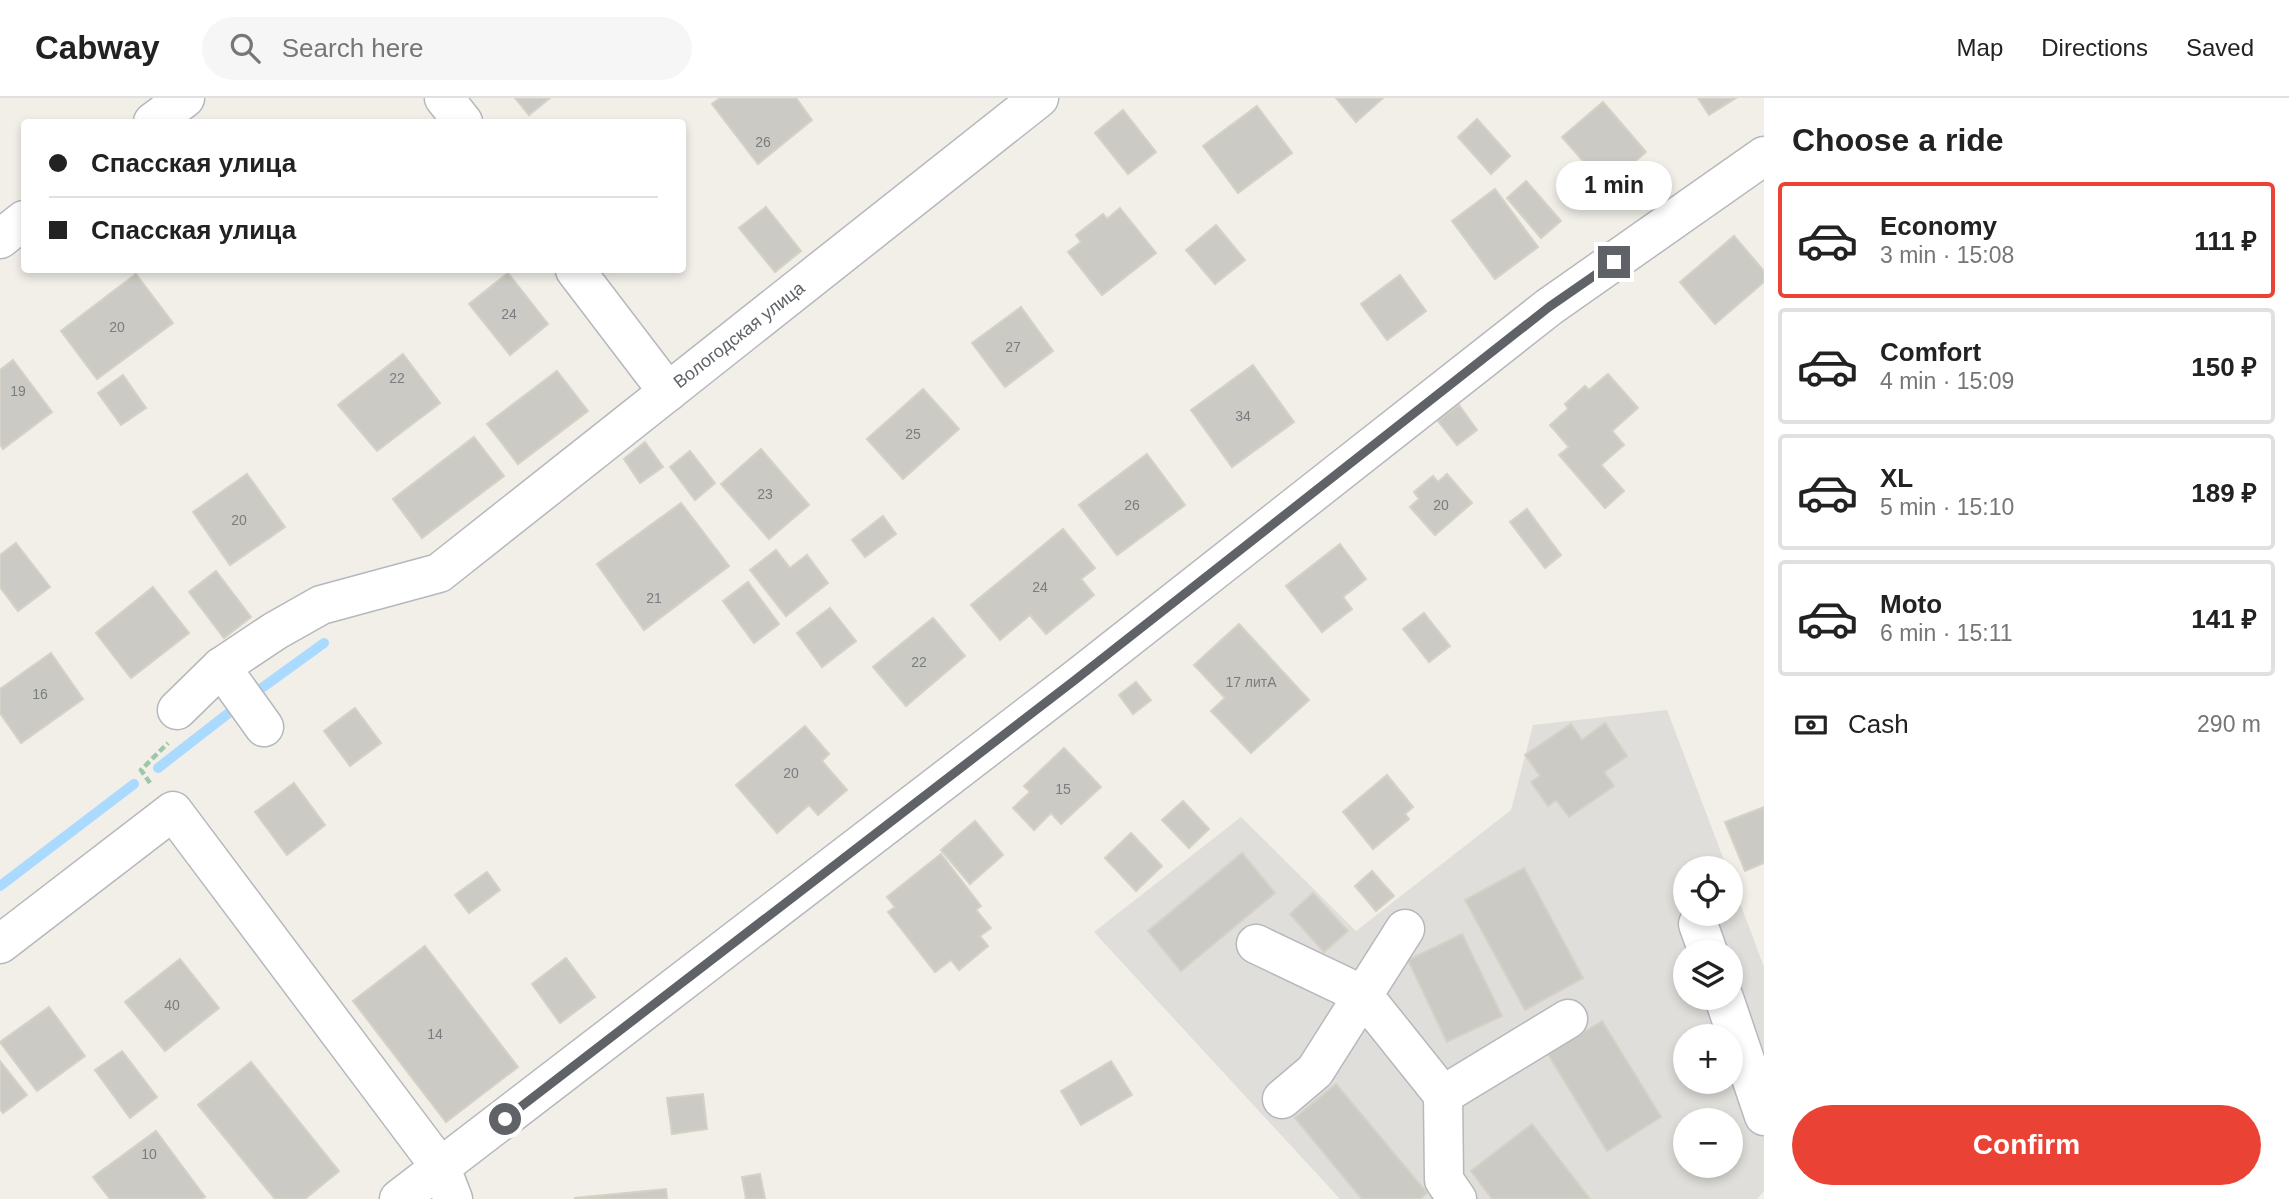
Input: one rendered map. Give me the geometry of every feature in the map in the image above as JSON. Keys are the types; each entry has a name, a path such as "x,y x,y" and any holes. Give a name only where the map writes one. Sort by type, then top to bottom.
{"street":[{"path":"157,119 185,98"},
{"path":"444,98 461,119"},
{"name":"Вологодская улица","path":"222,667 275,631 321,605 439,573 1039,98"},
{"path":"399,1199 447,1184 1075,680 1549,307 1764,156"},
{"path":"0,239 21,222"},
{"path":"577,273 668,391"},
{"path":"177,710 222,667 264,727"},
{"path":"0,944 173,811 447,1184"},
{"path":"1282,1098 1315,1071 1405,929"},
{"path":"1256,944 1363,995 1443,1095 1444,1180 1457,1199"},
{"path":"1728,1010 1764,1116"},
{"path":"1443,1095 1568,1019"}],"path":[{"path":"173,811 141,770 171,739 177,710"}],"shaded area":[{"path":"1667,710 1722,856 1673,856 1673,926 1743,926 1743,911 1764,967 1764,1191 1757,1199 1340,1199 1094,932 1241,817 1356,931 1511,810 1533,725"}],"building":[{"path":"515,98 550,98 529,115"},
{"path":"720,98 796,98 812,120 758,164 712,104"},
{"path":"1336,98 1383,98 1356,122"},
{"path":"1698,98 1736,98 1709,115"},
{"path":"1603,102 1646,152 1606,187 1562,137"},
{"path":"1257,106 1292,153 1238,193 1203,146"},
{"path":"1123,110 1156,152 1128,174 1095,133"},
{"path":"1477,119 1510,156 1491,174 1458,137"},
{"path":"1526,181 1561,221 1541,238 1507,198"},
{"path":"1495,189 1538,247 1495,279 1452,221"},
{"path":"766,207 801,251 775,272 739,228"},
{"path":"1120,208 1156,253 1102,295 1068,252 1081,242 1076,235 1103,214 1107,219"},
{"path":"1216,225 1245,260 1215,284 1186,250"},
{"path":"1734,236 1764,271 1764,282 1715,324 1680,282"},
{"path":"508,273 548,324 510,355 469,304"},
{"path":"136,274 173,323 97,379 61,331"},
{"path":"1400,275 1426,311 1387,340 1361,304"},
{"path":"1021,307 1053,351 1005,387 972,343"},
{"path":"403,354 440,403 377,451 338,405"},
{"path":"13,360 52,412 3,449 0,444 0,370"},
{"path":"1253,365 1294,422 1232,467 1191,410"},
{"path":"557,371 588,411 518,464 487,424"},
{"path":"1608,374 1638,408 1612,431 1624,445 1601,465 1624,491 1605,508 1559,455 1569,447 1550,425 1568,409 1565,404 1585,386 1589,390"},
{"path":"123,375 146,408 121,425 98,393"},
{"path":"923,389 959,429 903,479 867,439"},
{"path":"1459,405 1477,430 1457,445 1438,421"},
{"path":"474,437 504,476 422,538 393,499"},
{"path":"645,442 663,467 640,483 624,459"},
{"path":"761,449 809,505 769,539 721,484"},
{"path":"690,451 715,483 695,500 670,467"},
{"path":"1147,454 1185,505 1117,555 1079,505"},
{"path":"247,474 285,527 230,565 193,512"},
{"path":"1447,474 1472,503 1435,535 1410,507 1419,499 1414,492 1433,476 1438,482"},
{"path":"681,503 729,566 644,630 597,564"},
{"path":"1527,509 1561,555 1545,568 1510,522"},
{"path":"883,516 896,534 865,557 852,540"},
{"path":"1063,529 1095,568 1081,579 1094,595 1046,634 1030,615 1000,640 971,605"},
{"path":"16,543 50,587 18,611 0,587 0,555"},
{"path":"1340,544 1366,579 1343,597 1352,609 1322,632 1286,586"},
{"path":"776,550 790,568 807,555 828,583 786,616 750,570"},
{"path":"216,571 251,617 224,638 189,592"},
{"path":"748,582 779,624 754,643 723,601"},
{"path":"153,587 189,633 131,678 96,633"},
{"path":"830,608 856,641 822,667 797,633"},
{"path":"1424,613 1450,646 1429,662 1403,629"},
{"path":"933,618 965,656 906,706 873,667"},
{"path":"1239,624 1309,700 1251,753 1211,711 1225,698 1194,665"},
{"path":"51,653 83,699 21,743 0,713 0,689"},
{"path":"1136,682 1151,700 1133,714 1119,695"},
{"path":"355,708 381,743 350,766 324,731"},
{"path":"1605,723 1627,756 1604,772 1614,786 1569,817 1556,800 1548,806 1531,782 1540,776 1525,755 1571,724 1582,740"},
{"path":"805,726 829,754 822,761 847,790 818,815 809,805 777,833 736,785"},
{"path":"1064,748 1101,787 1061,824 1051,813 1034,830 1013,808 1030,792 1024,786"},
{"path":"1387,775 1413,807 1405,814 1409,819 1373,849 1343,812"},
{"path":"294,783 325,825 287,855 255,812"},
{"path":"1183,801 1209,829 1189,848 1162,820"},
{"path":"1764,807 1764,863 1745,871 1743,856 1739,856 1725,822"},
{"path":"975,821 1003,855 970,884 941,850"},
{"path":"1131,833 1162,866 1136,891 1105,858"},
{"path":"1242,853 1275,893 1181,971 1148,931"},
{"path":"941,854 981,906 976,910 991,928 980,936 988,946 959,970 951,960 935,972 888,912 895,907 887,897"},
{"path":"1524,868 1583,978 1525,1010 1465,900"},
{"path":"1372,871 1394,896 1376,911 1355,886"},
{"path":"487,872 500,890 469,913 455,895"},
{"path":"1313,893 1348,931 1324,952 1290,914"},
{"path":"1462,934 1502,1016 1447,1042 1408,960"},
{"path":"425,946 518,1067 446,1122 353,1001"},
{"path":"566,958 595,997 560,1023 532,984"},
{"path":"180,959 219,1008 165,1051 125,1002"},
{"path":"49,1007 85,1056 37,1091 0,1042"},
{"path":"1602,1021 1661,1117 1607,1151 1548,1054"},
{"path":"122,1051 157,1097 130,1118 95,1070"},
{"path":"0,1061 27,1095 3,1113 0,1109"},
{"path":"1111,1061 1132,1095 1081,1125 1061,1091"},
{"path":"251,1062 339,1171 305,1199 275,1199 198,1105"},
{"path":"1336,1084 1427,1193 1420,1199 1362,1199 1295,1118"},
{"path":"703,1094 707,1129 672,1134 667,1098"},
{"path":"1532,1124 1590,1199 1492,1199 1471,1171"},
{"path":"156,1131 205,1197 110,1199 93,1177"},
{"path":"760,1174 765,1199 746,1199 742,1177"},
{"path":"666,1189 667,1199 575,1199 575,1198"}],"waterway":[{"path":"255,693 324,643"},
{"path":"158,768 230,712"},
{"path":"0,886 134,784"}],"route":[{"path":"505,1119 1075,680 1549,307 1614,262"}]}
